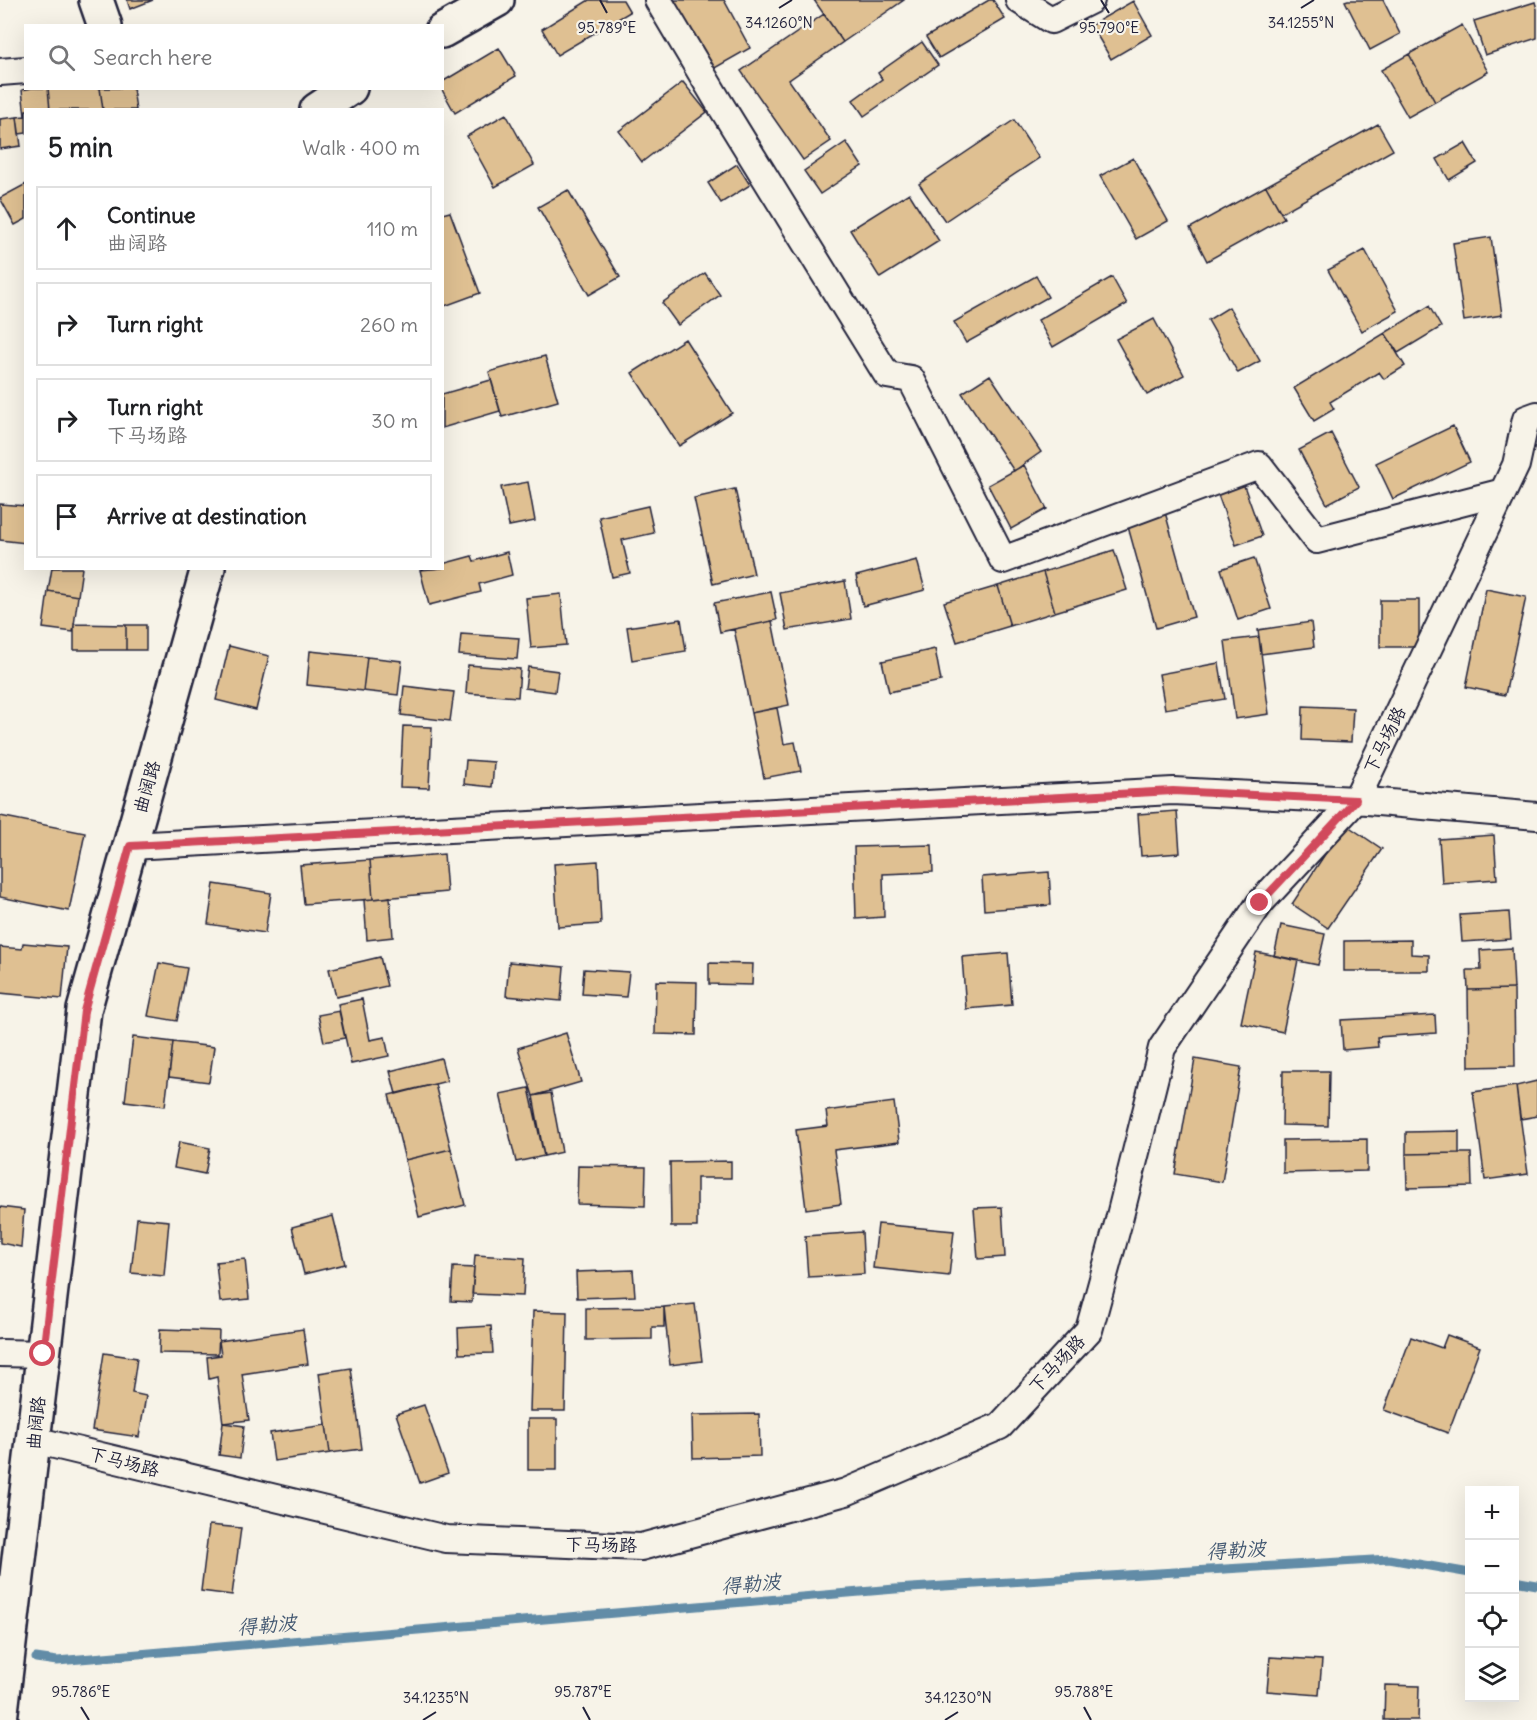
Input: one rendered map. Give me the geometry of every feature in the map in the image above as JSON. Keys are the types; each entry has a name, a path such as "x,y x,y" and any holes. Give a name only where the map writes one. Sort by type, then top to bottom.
{"street":[{"path":"96,0 104,24"},
{"path":"444,30 497,0"},
{"path":"658,0 887,375 911,379 1003,560 1259,465 1317,540 1503,492"},
{"path":"1019,0 1051,20 1091,0"},
{"path":"0,72 24,69"},
{"path":"320,108 347,90"},
{"name":"下马场路","path":"34,1440 446,1539 640,1547 846,1492 1000,1426 1089,1330 1162,1048 1260,903 1356,800 1516,465 1526,420 1537,415"},
{"name":"曲阔路","path":"0,1720 84,1011 207,570"},
{"path":"130,846 1173,791 1356,800 1537,816"},
{"path":"0,1353 43,1354"}],"building":[{"path":"127,0 153,0 130,9"},
{"path":"589,0 623,0 630,12 557,55 542,29"},
{"path":"674,0 724,0 750,48 713,69"},
{"path":"814,0 904,0 843,42"},
{"path":"989,0 993,0 1005,19 939,58 926,37"},
{"path":"1383,0 1400,34 1370,50 1345,1"},
{"path":"1133,1 1152,35 1111,59 1091,25"},
{"path":"1535,2 1537,38 1485,55 1474,21"},
{"path":"824,14 843,42 789,80 831,141 803,160 741,71"},
{"path":"1462,25 1488,72 1435,102 1409,54"},
{"path":"922,42 938,65 864,116 853,100 882,79 878,73"},
{"path":"499,48 516,76 455,113 442,90 444,90 444,81"},
{"path":"1409,54 1435,102 1408,117 1381,70"},
{"path":"683,82 707,112 642,162 619,131"},
{"path":"22,90 48,90 50,108 24,108"},
{"path":"48,90 100,90 103,108 50,108"},
{"path":"100,90 133,90 136,108 103,108"},
{"path":"506,114 534,165 495,187 467,136"},
{"path":"24,116 24,133 19,134 17,117"},
{"path":"17,117 21,146 0,149 0,119"},
{"path":"1014,120 1039,158 945,221 919,184"},
{"path":"1378,124 1393,150 1281,213 1266,186"},
{"path":"846,142 862,166 820,194 804,171"},
{"path":"1465,143 1477,163 1449,180 1437,159"},
{"path":"1133,158 1168,221 1136,239 1100,176"},
{"path":"737,164 750,185 721,203 708,183"},
{"path":"24,185 24,220 15,225 0,198"},
{"path":"1266,186 1284,218 1207,261 1190,228"},
{"path":"568,190 620,277 589,295 538,207"},
{"path":"909,193 939,241 880,278 850,230"},
{"path":"450,212 480,293 444,306 444,214"},
{"path":"1491,237 1502,315 1464,321 1453,243"},
{"path":"1365,250 1398,311 1362,331 1328,270"},
{"path":"705,273 720,295 678,325 662,303"},
{"path":"1036,276 1048,297 966,343 954,322"},
{"path":"1112,277 1127,304 1053,347 1038,320"},
{"path":"1429,306 1441,327 1398,353 1385,333"},
{"path":"1229,307 1260,361 1238,373 1208,320"},
{"path":"1154,319 1184,375 1147,395 1116,339"},
{"path":"1385,333 1405,366 1384,379 1379,372 1330,402 1334,409 1314,421 1294,388"},
{"path":"685,339 732,413 679,446 632,373"},
{"path":"545,356 558,401 502,417 489,372"},
{"path":"990,375 1041,452 1014,471 962,393"},
{"path":"491,380 500,411 444,427 444,393"},
{"path":"1453,426 1470,462 1393,499 1376,463"},
{"path":"1331,433 1359,487 1327,504 1299,450"},
{"path":"1024,465 1047,509 1011,529 988,485"},
{"path":"528,482 535,521 509,526 501,487"},
{"path":"1243,483 1262,536 1236,545 1217,492"},
{"path":"735,489 754,574 713,584 694,498"},
{"path":"0,504 24,506 24,543 0,540"},
{"path":"648,506 654,533 622,540 630,573 612,577 599,517"},
{"path":"1165,512 1194,617 1156,628 1127,523"},
{"path":"1114,550 1127,590 1055,612 1043,572"},
{"path":"507,552 512,575 479,584 481,592 429,605 420,570 444,570 444,563 472,556 474,561"},
{"path":"1254,558 1271,609 1238,620 1221,569"},
{"path":"917,560 925,590 863,606 856,576"},
{"path":"52,570 82,570 78,596 48,591"},
{"path":"1043,572 1055,612 1010,626 998,586"},
{"path":"845,581 851,619 787,630 780,593"},
{"path":"998,586 1010,626 957,642 944,602"},
{"path":"1486,589 1526,597 1505,695 1466,687"},
{"path":"48,591 78,596 73,632 43,628"},
{"path":"771,592 777,620 720,632 714,603"},
{"path":"561,594 566,645 531,648 526,598"},
{"path":"1380,600 1419,600 1419,647 1380,647"},
{"path":"681,619 686,651 632,660 627,627"},
{"path":"772,621 789,705 751,713 734,629"},
{"path":"1311,622 1314,647 1261,654 1258,630"},
{"path":"74,624 126,625 126,650 74,650"},
{"path":"126,625 146,625 146,650 126,650"},
{"path":"461,634 519,638 517,659 459,655"},
{"path":"1259,637 1269,714 1235,719 1225,641"},
{"path":"229,646 269,656 256,710 216,700"},
{"path":"935,649 941,681 889,692 882,661"},
{"path":"310,651 367,657 363,691 307,685"},
{"path":"367,657 402,661 398,695 363,691"},
{"path":"1219,663 1225,699 1165,709 1159,674"},
{"path":"468,665 520,669 518,697 466,693"},
{"path":"528,667 558,671 555,692 525,688"},
{"path":"404,686 454,692 450,721 401,715"},
{"path":"1303,706 1353,708 1351,742 1302,740"},
{"path":"777,708 784,744 795,742 801,771 764,778 751,713"},
{"path":"403,726 432,727 429,788 400,787"},
{"path":"466,760 494,762 492,787 464,784"},
{"path":"1177,811 1180,853 1141,856 1138,814"},
{"path":"0,816 85,833 69,911 0,897"},
{"path":"1345,824 1382,849 1328,928 1292,904"},
{"path":"1494,835 1497,879 1442,883 1439,839"},
{"path":"932,845 933,872 883,874 884,917 856,919 854,847"},
{"path":"444,854 447,892 373,899 370,860"},
{"path":"370,860 373,899 304,904 300,865"},
{"path":"598,861 601,924 558,927 554,864"},
{"path":"1049,872 1051,905 984,910 982,877"},
{"path":"214,884 271,893 265,933 208,924"},
{"path":"390,897 393,937 367,940 364,900"},
{"path":"1509,912 1511,939 1462,942 1460,915"},
{"path":"1281,925 1325,934 1318,965 1274,956"},
{"path":"1411,940 1411,954 1429,955 1429,971 1344,971 1344,941"},
{"path":"23,943 67,947 62,999 0,993 0,947 22,949"},
{"path":"1512,948 1514,989 1468,990 1467,970 1481,970 1480,950"},
{"path":"1256,952 1298,960 1283,1032 1241,1023"},
{"path":"1008,953 1012,1005 966,1009 962,957"},
{"path":"380,957 387,986 336,997 329,969"},
{"path":"509,962 564,967 561,1001 506,996"},
{"path":"159,963 187,968 177,1021 148,1016"},
{"path":"709,963 753,964 752,985 709,984"},
{"path":"584,969 629,972 626,997 582,994"},
{"path":"656,981 697,982 696,1035 655,1034"},
{"path":"1514,989 1515,1066 1469,1067 1468,990"},
{"path":"362,999 370,1040 385,1037 389,1056 351,1064 338,1004"},
{"path":"339,1011 345,1038 324,1042 318,1015"},
{"path":"1435,1015 1436,1033 1377,1037 1378,1047 1343,1050 1341,1020"},
{"path":"566,1033 581,1082 533,1096 518,1048"},
{"path":"133,1037 173,1042 165,1106 125,1101"},
{"path":"173,1042 214,1047 209,1082 169,1077"},
{"path":"441,1058 447,1081 396,1094 390,1071"},
{"path":"1195,1059 1241,1067 1222,1182 1175,1174"},
{"path":"1283,1071 1329,1071 1328,1126 1282,1125"},
{"path":"1537,1081 1537,1116 1520,1119 1516,1086"},
{"path":"435,1084 451,1149 405,1160 389,1095"},
{"path":"1516,1086 1528,1174 1485,1180 1473,1092"},
{"path":"529,1088 544,1156 516,1162 500,1094"},
{"path":"551,1093 562,1152 544,1156 533,1096"},
{"path":"894,1102 899,1142 834,1150 841,1204 806,1209 796,1130 828,1126 826,1111"},
{"path":"1459,1131 1459,1153 1406,1154 1406,1132"},
{"path":"1367,1139 1367,1171 1283,1173 1283,1140"},
{"path":"179,1142 210,1148 205,1174 174,1168"},
{"path":"451,1149 465,1205 419,1217 405,1160"},
{"path":"1471,1153 1472,1186 1407,1188 1406,1154"},
{"path":"731,1161 731,1178 697,1178 697,1227 671,1227 670,1162"},
{"path":"578,1166 646,1167 645,1206 577,1204"},
{"path":"0,1207 24,1210 21,1247 0,1243"},
{"path":"1002,1207 1005,1257 978,1259 974,1208"},
{"path":"333,1216 345,1264 304,1274 292,1227"},
{"path":"137,1218 169,1221 164,1276 131,1273"},
{"path":"878,1224 954,1231 949,1276 873,1268"},
{"path":"862,1232 864,1274 808,1277 805,1236"},
{"path":"475,1255 525,1258 523,1296 472,1294"},
{"path":"245,1259 249,1299 220,1302 216,1262"},
{"path":"453,1267 474,1268 472,1302 451,1301"},
{"path":"633,1270 635,1296 577,1298 576,1272"},
{"path":"695,1304 702,1361 670,1365 664,1307"},
{"path":"664,1307 664,1327 652,1327 652,1339 586,1340 586,1308"},
{"path":"533,1311 567,1312 565,1411 530,1411"},
{"path":"491,1326 493,1353 459,1354 458,1328"},
{"path":"160,1329 219,1331 218,1354 159,1353"},
{"path":"303,1329 308,1364 242,1374 249,1420 223,1423 217,1377 209,1379 207,1357 221,1355 219,1341"},
{"path":"1447,1335 1480,1347 1448,1433 1384,1410 1411,1337 1442,1348"},
{"path":"104,1353 137,1358 132,1393 146,1396 139,1437 92,1430"},
{"path":"351,1368 362,1449 330,1453 319,1373"},
{"path":"424,1405 448,1473 420,1483 396,1414"},
{"path":"759,1414 760,1456 693,1458 692,1415"},
{"path":"528,1419 557,1419 557,1470 528,1470"},
{"path":"223,1423 244,1426 240,1458 219,1455"},
{"path":"326,1425 330,1453 274,1461 270,1433"},
{"path":"209,1525 241,1528 232,1595 201,1591"},
{"path":"1270,1657 1322,1660 1319,1695 1267,1691"},
{"path":"1385,1685 1419,1686 1418,1720 1384,1720"}],"waterway":[{"name":"得勒波","path":"36,1658 57,1661 895,1589 1389,1559 1465,1572"},
{"name":"得勒波","path":"1519,1582 1537,1585"}],"route":[{"path":"43,1354 84,1011 130,846 1173,791 1356,800 1260,903"}]}
